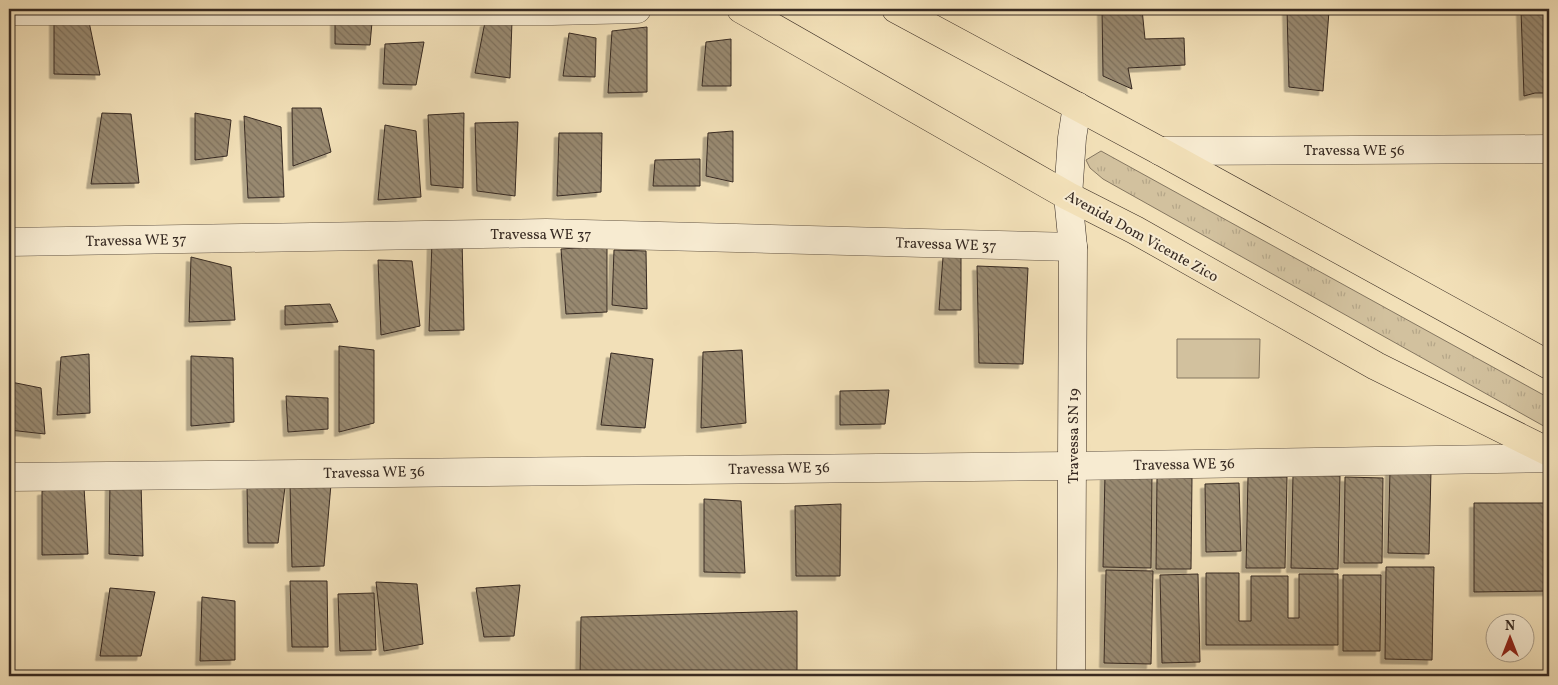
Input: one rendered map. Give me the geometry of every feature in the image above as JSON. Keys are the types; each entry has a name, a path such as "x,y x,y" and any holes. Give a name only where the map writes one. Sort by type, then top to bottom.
{"main road":[{"name":"Avenida Dom Vicente Zico","path":"741,9 1068,196 1135,230 1376,366 1549,452"},
{"path":"896,9 1160,151 1549,365"}],"street":[{"path":"9,11 552,11 637,9"},
{"name":"Travessa SN 19","path":"1071,676 1073,247 1068,196 1072,138 1077,106"},
{"name":"Travessa WE 56","path":"1160,151 1549,150"},
{"name":"Travessa WE 37","path":"9,242 546,233 1073,247"},
{"name":"Travessa WE 36","path":"9,477 1073,466 1549,458"}],"green space":[{"path":"1101,151 1549,398 1549,429 1103,179 1090,168 1086,160"},
{"path":"1177,339 1260,339 1259,378 1177,378"}],"building":[{"path":"1102,9 1142,9 1145,39 1184,38 1185,65 1128,68 1132,89 1103,76"},
{"path":"1287,9 1329,11 1323,91 1289,87"},
{"path":"373,11 370,45 335,44 335,15"},
{"path":"1521,11 1549,12 1549,93 1535,93 1524,96"},
{"path":"88,17 100,75 54,74 54,18"},
{"path":"512,21 510,78 475,73 485,22"},
{"path":"647,27 647,92 608,93 612,31"},
{"path":"569,33 596,38 595,77 563,76"},
{"path":"731,39 731,86 702,86 706,42"},
{"path":"424,42 416,85 383,84 385,44"},
{"path":"292,108 321,108 331,152 293,166"},
{"path":"102,113 131,114 139,183 91,184"},
{"path":"195,113 231,120 227,156 195,160"},
{"path":"464,113 463,188 431,185 428,115"},
{"path":"244,116 281,127 284,197 248,198"},
{"path":"518,122 515,196 477,191 475,123"},
{"path":"385,125 416,131 421,197 378,200"},
{"path":"733,131 733,182 706,176 708,133"},
{"path":"559,133 602,133 601,192 557,196"},
{"path":"700,159 700,186 653,186 655,160"},
{"path":"462,237 464,330 429,331 432,241"},
{"path":"607,246 607,312 566,314 561,249"},
{"path":"614,250 646,251 647,309 612,305"},
{"path":"961,256 961,310 939,310 943,257"},
{"path":"191,257 231,267 235,320 189,322"},
{"path":"378,260 412,261 420,326 381,335"},
{"path":"977,266 1028,268 1023,364 979,363"},
{"path":"330,304 338,322 285,325 285,306"},
{"path":"339,346 374,350 374,423 339,432"},
{"path":"742,350 746,423 701,428 703,352"},
{"path":"611,353 653,359 645,428 601,425"},
{"path":"89,354 90,413 57,415 61,357"},
{"path":"191,356 233,358 234,422 191,426"},
{"path":"11,382 41,388 45,434 9,430"},
{"path":"889,390 885,424 840,425 840,391"},
{"path":"286,396 328,398 328,429 288,432"},
{"path":"1390,470 1431,471 1429,554 1388,553"},
{"path":"1105,474 1152,475 1151,568 1103,567"},
{"path":"1293,475 1340,476 1338,569 1291,568"},
{"path":"1248,477 1287,477 1285,568 1246,568"},
{"path":"1345,477 1383,478 1382,563 1344,563"},
{"path":"1157,478 1192,478 1191,569 1156,569"},
{"path":"110,481 141,482 143,556 109,554"},
{"path":"1239,483 1241,551 1206,552 1205,484"},
{"path":"290,484 331,484 324,566 292,567"},
{"path":"247,486 285,487 278,543 248,543"},
{"path":"84,487 88,554 42,555 42,491"},
{"path":"704,499 741,501 745,573 704,572"},
{"path":"1474,503 1549,503 1549,591 1474,592"},
{"path":"841,504 840,576 796,576 795,506"},
{"path":"1386,567 1434,567 1432,660 1385,659"},
{"path":"1106,570 1153,571 1151,664 1104,663"},
{"path":"1206,573 1239,573 1239,621 1251,621 1251,576 1288,576 1288,618 1299,618 1299,574 1338,574 1338,645 1206,645"},
{"path":"1198,574 1200,662 1162,663 1160,575"},
{"path":"1343,575 1381,575 1380,651 1343,651"},
{"path":"290,581 327,581 328,647 292,647"},
{"path":"376,582 417,584 423,644 384,651"},
{"path":"520,585 514,636 484,637 476,588"},
{"path":"110,588 155,592 141,656 100,656"},
{"path":"374,593 376,650 340,651 338,594"},
{"path":"202,597 235,601 235,660 200,661"},
{"path":"797,611 797,674 580,676 581,617"}]}
